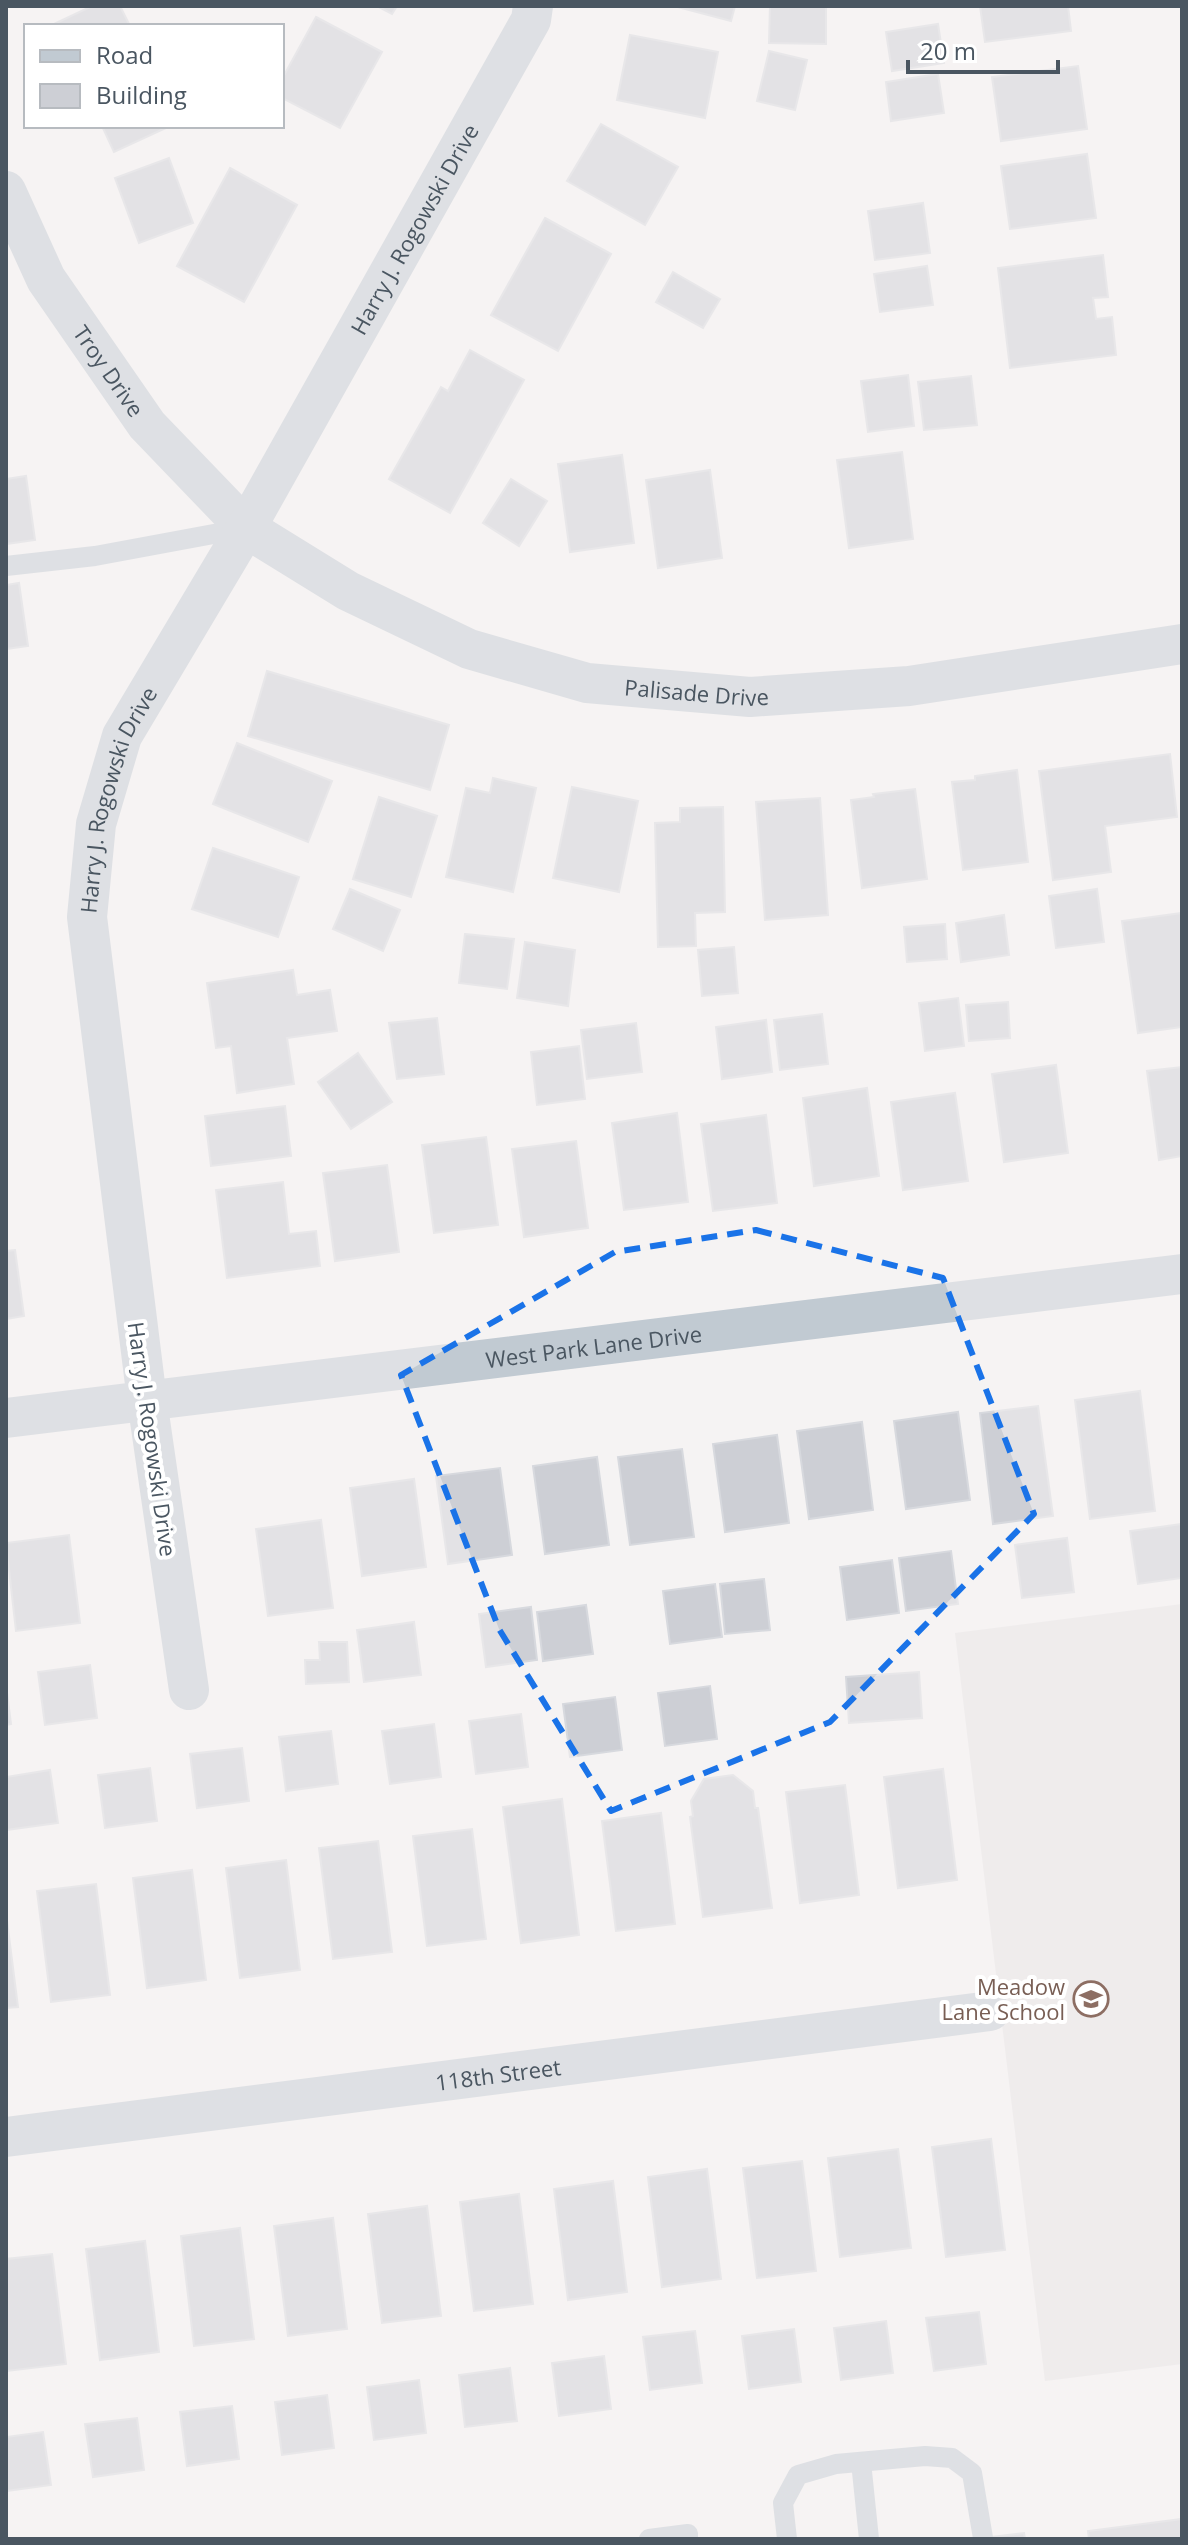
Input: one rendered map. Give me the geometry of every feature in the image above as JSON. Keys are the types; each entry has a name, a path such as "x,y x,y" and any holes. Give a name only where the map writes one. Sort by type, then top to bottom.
{"street":[{"name":"Harry J. Rogowski Drive","path":"189,1690 147,1400 87,917 96,824 122,736 246,528 531,20 533,6"},
{"name":"Troy Drive","path":"6,191 46,279 147,425 246,528"},
{"name":"Palisade Drive","path":"246,528 348,591 469,649 587,683 750,697 909,686 1182,644"},
{"name":"West Park Lane Drive","path":"6,1418 1182,1274"},
{"name":"118th Street","path":"6,2137 990,2011"}],"lane":[{"path":"6,566 95,556 246,528"},
{"path":"787,2539 783,2503 798,2475 836,2464 925,2456 952,2458 972,2473 983,2538"},
{"path":"861,2462 869,2539"},
{"path":"649,2539 688,2534 688,2539"}],"highlighted area":[{"path":"756,1230 943,1278 1034,1514 830,1722 611,1811 499,1629 401,1375 615,1252"}],"shaded area":[{"name":"Meadow Lane School","path":"1182,1604 1182,2364 1045,2381 955,1633"}],"building":[{"path":"92,6 120,6 129,24 54,24"},
{"path":"377,6 397,6 392,14"},
{"path":"674,6 735,6 731,21"},
{"path":"770,6 826,6 826,44 769,43"},
{"path":"980,6 1068,6 1071,31 985,42"},
{"path":"316,17 382,52 340,128 284,99 284,75"},
{"path":"938,24 944,63 892,71 886,32"},
{"path":"630,35 718,52 705,118 617,100"},
{"path":"769,51 807,60 795,110 757,101"},
{"path":"1078,66 1087,129 1001,141 992,77"},
{"path":"938,74 944,113 891,121 886,82"},
{"path":"601,124 678,167 645,225 567,181"},
{"path":"103,128 166,128 114,152"},
{"path":"1087,154 1096,218 1010,229 1001,166"},
{"path":"169,158 193,223 139,243 115,178"},
{"path":"230,168 297,205 244,302 177,266"},
{"path":"923,203 930,253 875,260 868,211"},
{"path":"545,218 611,254 558,351 491,315"},
{"path":"1103,255 1108,297 1093,298 1096,319 1112,317 1116,355 1010,368 998,268"},
{"path":"927,266 933,305 880,312 874,274"},
{"path":"673,272 720,299 703,328 656,302"},
{"path":"470,350 524,380 450,513 389,479 441,387 448,391"},
{"path":"908,375 914,426 868,432 861,381"},
{"path":"971,376 977,425 924,430 918,382"},
{"path":"902,452 913,539 849,548 837,460"},
{"path":"622,455 634,543 570,552 558,464"},
{"path":"710,470 722,558 658,568 646,480"},
{"path":"26,476 35,540 6,544 6,479"},
{"path":"511,479 547,501 519,546 483,523"},
{"path":"19,583 28,646 6,649 6,585"},
{"path":"267,671 449,725 430,790 248,736"},
{"path":"237,743 332,781 308,842 213,804"},
{"path":"1170,754 1177,817 1105,826 1111,872 1053,880 1039,771"},
{"path":"1017,770 1028,862 963,870 952,782"},
{"path":"493,778 536,788 513,892 446,877 466,788 490,793"},
{"path":"572,787 638,801 619,892 553,878"},
{"path":"915,789 927,879 862,888 851,800"},
{"path":"379,797 437,816 411,897 353,879"},
{"path":"820,798 828,915 765,920 756,802"},
{"path":"723,807 725,912 695,913 696,946 658,947 655,823 680,822 680,808"},
{"path":"213,848 299,877 278,937 192,909"},
{"path":"350,889 400,910 383,951 333,929"},
{"path":"1097,889 1104,942 1056,948 1049,896"},
{"path":"1182,913 1182,1027 1138,1033 1122,921"},
{"path":"1004,915 1009,955 961,962 956,923"},
{"path":"945,924 947,959 907,962 904,927"},
{"path":"465,934 514,939 507,989 459,983"},
{"path":"525,942 575,950 568,1006 517,998"},
{"path":"734,947 738,993 702,996 698,950"},
{"path":"293,970 297,995 330,990 337,1031 287,1038 294,1084 237,1093 231,1046 216,1048 207,983"},
{"path":"958,998 964,1046 925,1051 919,1003"},
{"path":"1008,1002 1010,1038 969,1041 966,1005"},
{"path":"822,1014 828,1064 780,1070 774,1020"},
{"path":"437,1018 444,1074 397,1079 389,1023"},
{"path":"766,1020 772,1072 722,1079 716,1027"},
{"path":"636,1023 642,1072 587,1079 581,1030"},
{"path":"579,1046 585,1099 537,1105 531,1052"},
{"path":"358,1053 392,1102 351,1129 318,1082"},
{"path":"1056,1065 1068,1153 1004,1162 992,1074"},
{"path":"1182,1067 1182,1156 1159,1160 1147,1071"},
{"path":"867,1088 879,1176 814,1186 803,1098"},
{"path":"955,1093 968,1181 903,1190 891,1102"},
{"path":"285,1106 291,1156 211,1166 205,1116"},
{"path":"677,1113 688,1202 624,1210 612,1123"},
{"path":"766,1115 777,1203 713,1211 701,1124"},
{"path":"486,1137 498,1225 434,1233 422,1145"},
{"path":"576,1141 588,1228 524,1237 512,1149"},
{"path":"387,1165 399,1252 335,1261 323,1173"},
{"path":"283,1182 289,1234 316,1231 320,1266 227,1278 216,1190"},
{"path":"15,1250 24,1316 6,1319 6,1251"},
{"path":"1140,1391 1155,1511 1090,1519 1075,1400"},
{"path":"1038,1406 1053,1516 993,1524 980,1413"},
{"path":"958,1412 970,1500 906,1509 894,1421"},
{"path":"862,1422 873,1510 809,1519 797,1431"},
{"path":"777,1435 789,1523 725,1532 713,1444"},
{"path":"682,1449 694,1537 630,1545 618,1457"},
{"path":"597,1457 609,1545 545,1554 533,1466"},
{"path":"500,1468 512,1555 448,1564 436,1476"},
{"path":"414,1479 426,1567 362,1576 350,1488"},
{"path":"321,1520 333,1608 268,1616 256,1529"},
{"path":"1182,1524 1182,1578 1138,1584 1130,1531"},
{"path":"69,1535 80,1623 16,1631 6,1543"},
{"path":"1067,1538 1074,1592 1022,1598 1015,1545"},
{"path":"951,1551 958,1604 906,1611 899,1558"},
{"path":"892,1560 899,1613 847,1620 840,1567"},
{"path":"764,1579 770,1630 725,1634 720,1584"},
{"path":"715,1584 722,1637 670,1644 663,1591"},
{"path":"586,1605 593,1654 543,1661 537,1612"},
{"path":"531,1607 537,1660 486,1667 479,1614"},
{"path":"414,1622 421,1675 364,1682 357,1630"},
{"path":"319,1642 347,1642 349,1682 306,1684 305,1660 320,1660"},
{"path":"90,1665 97,1718 45,1725 38,1672"},
{"path":"919,1672 922,1718 849,1723 846,1677"},
{"path":"6,1685 11,1724 6,1725"},
{"path":"710,1686 717,1739 665,1746 658,1693"},
{"path":"615,1697 622,1750 570,1757 563,1704"},
{"path":"521,1714 528,1767 476,1774 469,1721"},
{"path":"434,1724 441,1777 390,1784 382,1731"},
{"path":"331,1731 338,1784 286,1791 279,1737"},
{"path":"242,1748 249,1801 197,1808 190,1754"},
{"path":"150,1768 157,1821 105,1828 98,1775"},
{"path":"943,1769 957,1880 898,1888 884,1777"},
{"path":"50,1770 58,1823 6,1830 6,1777"},
{"path":"733,1775 753,1791 755,1808 758,1808 772,1908 703,1917 690,1817 693,1816 691,1801 704,1779"},
{"path":"845,1785 859,1895 800,1903 786,1792"},
{"path":"562,1799 579,1935 521,1943 503,1807"},
{"path":"661,1813 675,1924 616,1931 602,1821"},
{"path":"472,1829 486,1939 427,1946 413,1836"},
{"path":"378,1841 392,1952 333,1959 319,1848"},
{"path":"286,1860 300,1970 240,1978 226,1868"},
{"path":"192,1870 206,1980 147,1988 133,1878"},
{"path":"96,1884 110,1995 51,2002 37,1891"},
{"path":"6,1913 18,2007 6,2008"},
{"path":"991,2139 1005,2250 946,2257 932,2147"},
{"path":"898,2149 911,2248 840,2257 828,2158"},
{"path":"802,2161 816,2271 757,2278 743,2168"},
{"path":"707,2169 721,2279 662,2287 648,2177"},
{"path":"613,2181 627,2292 568,2300 554,2189"},
{"path":"519,2194 533,2304 474,2311 460,2202"},
{"path":"427,2206 441,2316 382,2323 368,2214"},
{"path":"333,2218 347,2329 288,2336 274,2226"},
{"path":"240,2228 254,2339 194,2346 181,2236"},
{"path":"145,2241 159,2352 100,2360 86,2249"},
{"path":"52,2254 66,2364 7,2371 6,2259"},
{"path":"979,2312 986,2364 934,2371 926,2318"},
{"path":"886,2321 893,2373 841,2380 834,2328"},
{"path":"794,2329 801,2382 749,2389 742,2336"},
{"path":"695,2331 702,2383 650,2390 643,2337"},
{"path":"604,2356 611,2409 559,2416 552,2363"},
{"path":"510,2368 517,2421 465,2427 459,2375"},
{"path":"419,2380 426,2433 374,2440 367,2387"},
{"path":"327,2395 334,2448 282,2455 275,2402"},
{"path":"232,2406 239,2459 187,2466 180,2412"},
{"path":"137,2418 144,2470 93,2477 85,2424"},
{"path":"43,2432 51,2485 6,2491 6,2437"},
{"path":"1182,2519 1182,2539 1089,2539 1088,2531"},
{"path":"1024,2533 1025,2539 977,2539 983,2538"}],"place":[{"name":"Meadow Lane School","path":"1091,1999"}]}
